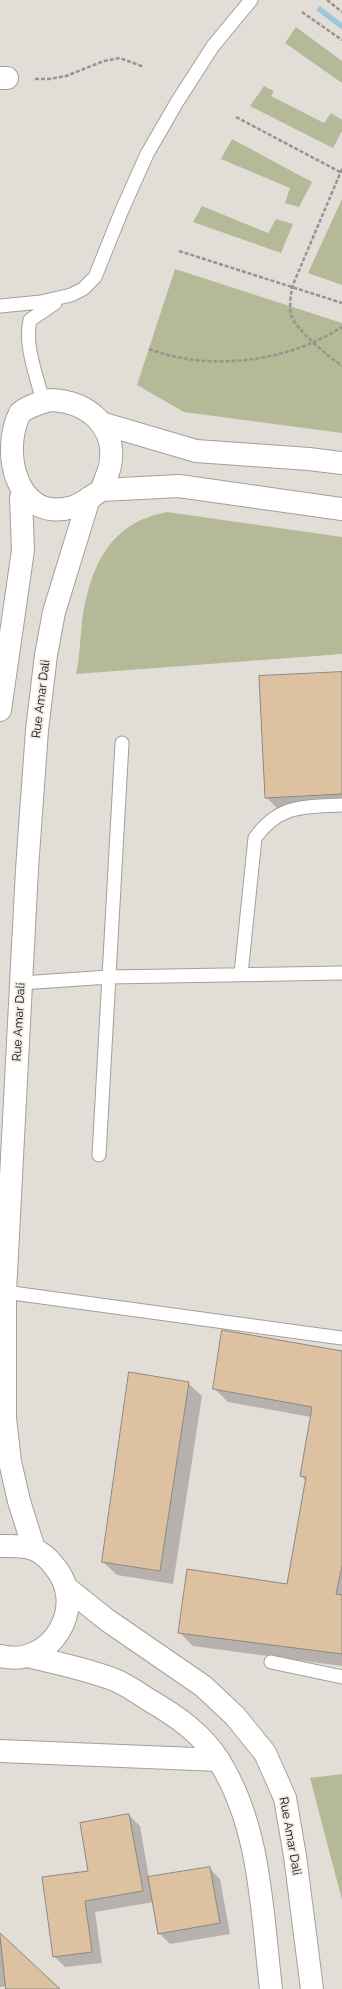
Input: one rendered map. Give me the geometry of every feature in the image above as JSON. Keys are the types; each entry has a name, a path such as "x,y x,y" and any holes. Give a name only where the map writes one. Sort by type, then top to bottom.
{"street":[{"path":"1,696 23,550 10,488 2,465 4,428 20,413 50,400 65,400 79,405 92,413 101,423 109,443 110,465 96,494"},
{"path":"101,423 196,451 309,458 342,463"},
{"path":"10,488 38,507 56,509 74,507 96,494 179,486 342,509"},
{"name":"Rue Amar Dali","path":"34,1549 19,1501 10,1462 5,1418 5,1292 21,983 37,730 46,655 54,612 96,494"},
{"path":"0,1546 17,1545 34,1549 48,1559 60,1572 66,1588 68,1605 62,1627 56,1637 43,1649 10,1660"},
{"name":"Rue Amar Dali","path":"66,1588 107,1620 203,1686 235,1716 265,1753 285,1798 295,1856 312,1989"},
{"path":"10,1660 79,1668 116,1680 160,1706 196,1733 219,1760 240,1803 252,1851 271,1989"},
{"path":"0,1751 219,1760"}],"lane":[{"path":"0,306 41,302 63,297 84,288 95,277 122,210 147,154 177,102 213,46 252,0"},
{"path":"44,402 29,344 28,328 30,320 63,297"},
{"path":"99,1154 122,742"},
{"path":"241,974 255,838 264,825 278,814 295,809 342,805"},
{"path":"21,983 109,977 342,973"},
{"path":"5,1292 342,1338"},
{"path":"271,1662 342,1677"}],"path":[{"path":"327,0 342,12"},
{"path":"302,12 342,40"},
{"path":"4,78 49,79 66,76 104,61 120,58 144,67"},
{"path":"236,117 341,172 292,286 290,306 292,316 300,328 342,366"},
{"path":"179,252 292,286 342,303"},
{"path":"149,350 167,357 216,361 268,357 314,342 342,327"}],"green space":[{"path":"296,27 342,61 342,83 285,43"},
{"path":"264,86 274,91 271,96 324,123 331,113 342,120 342,131 333,148 250,106"},
{"path":"232,139 312,182 299,207 285,203 290,188 221,159"},
{"path":"342,199 342,285 308,273"},
{"path":"202,206 268,233 276,219 293,224 281,253 193,222"},
{"path":"175,269 342,323 342,433 184,412 137,385"},
{"path":"167,512 342,537 342,654 76,674 82,622 90,584 105,551 116,537 130,526 147,518"},
{"path":"342,1774 342,1900 310,1778"}],"water":[{"path":"320,6 342,23 342,30 316,10"}],"building":[{"path":"342,672 342,794 265,798 259,676"},
{"path":"222,1330 342,1351 342,1566 336,1594 342,1595 342,1654 178,1633 187,1569 287,1584 306,1477 300,1476 312,1407 213,1389"},
{"path":"129,1372 189,1382 160,1571 102,1562"},
{"path":"129,1814 143,1891 85,1901 92,1952 53,1957 42,1877 88,1871 80,1823"},
{"path":"210,1867 220,1923 158,1934 148,1877"},
{"path":"0,1933 60,1989 6,1989"}]}
